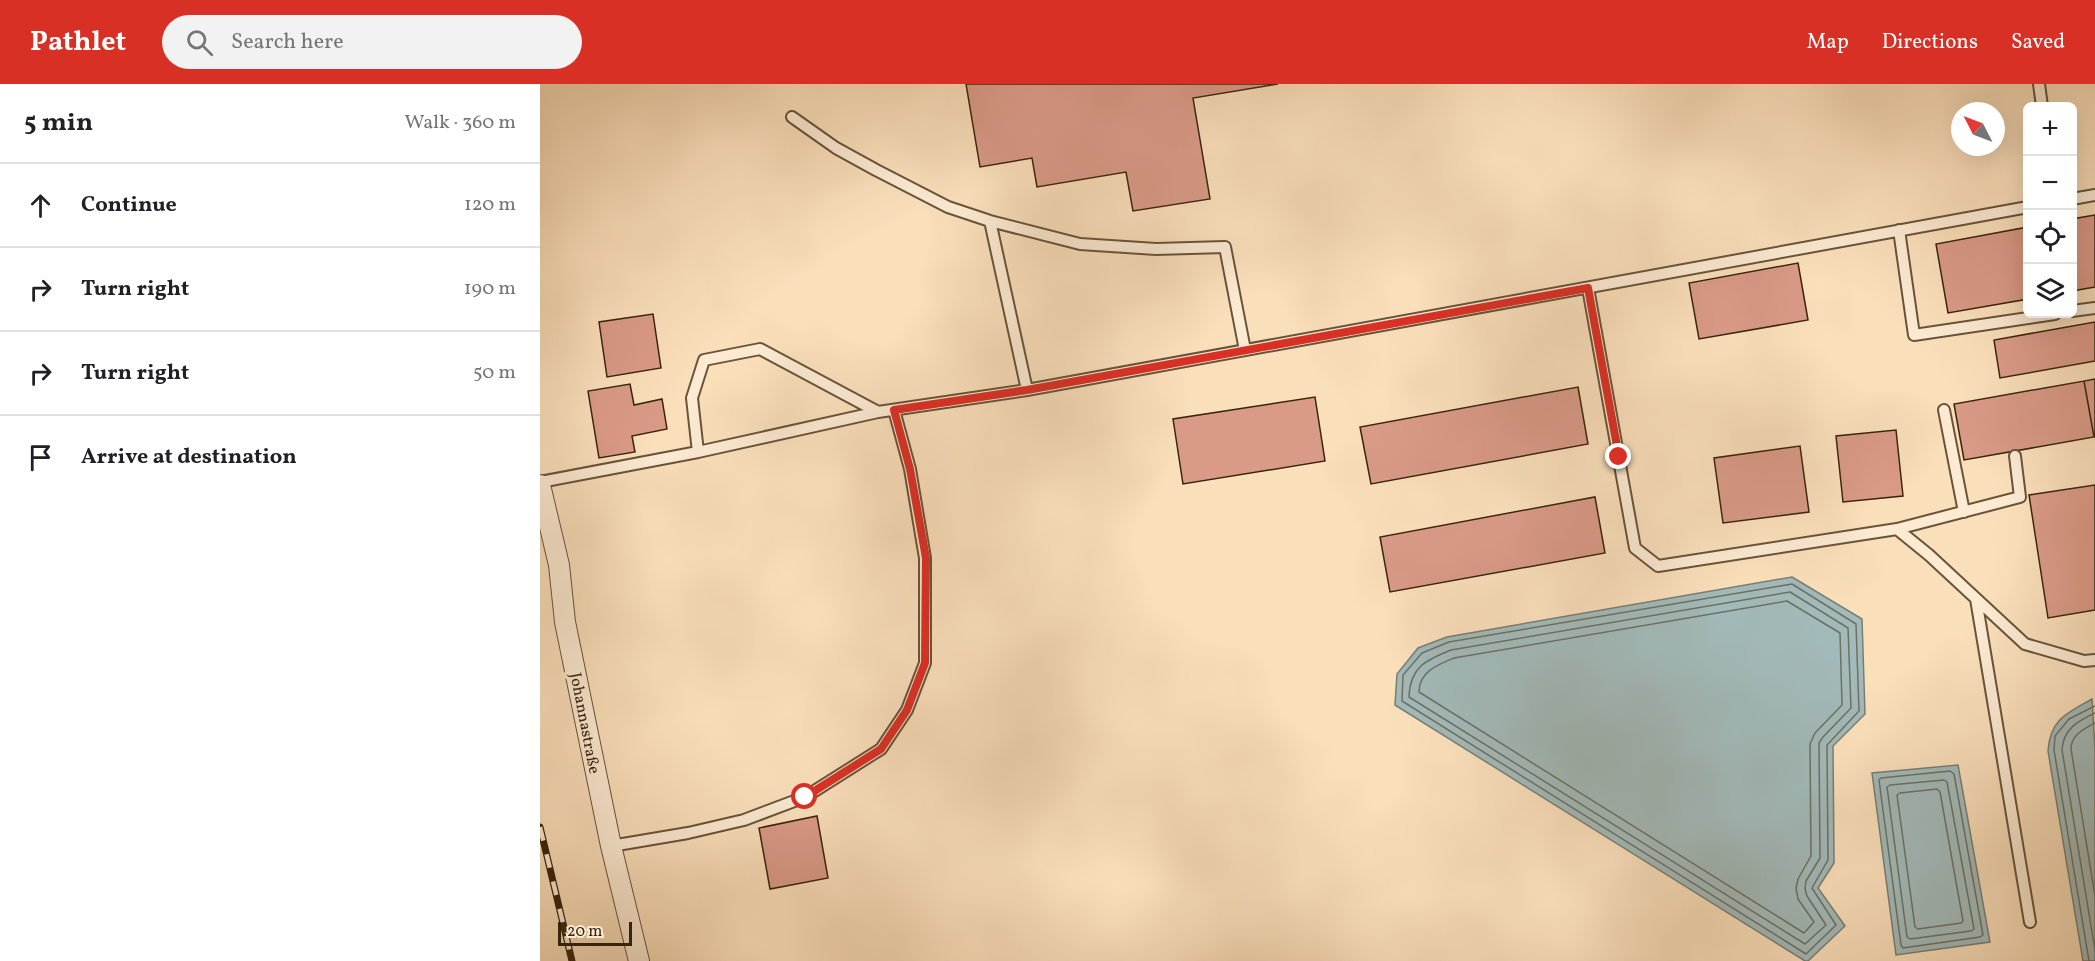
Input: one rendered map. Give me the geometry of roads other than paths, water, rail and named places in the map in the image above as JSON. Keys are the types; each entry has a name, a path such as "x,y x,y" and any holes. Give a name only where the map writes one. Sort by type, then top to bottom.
{"street":[{"name":"Johannastraße","path":"540,483 559,565 566,622 611,846 639,961"}],"lane":[{"path":"2039,84 2041,102"},
{"path":"792,117 836,148 876,170 948,207 990,221 1080,244 1156,249 1225,247 1245,350"},
{"path":"2077,198 2095,195"},
{"path":"540,483 698,452 878,412 1027,390 2023,208"},
{"path":"990,221 1027,390"},
{"path":"1899,230 1914,335 2028,318"},
{"path":"1588,288 1635,548 1658,566 1897,529 2020,497 2015,456"},
{"path":"2077,310 2095,308"},
{"path":"698,452 692,398 704,360 760,349 878,412"},
{"path":"611,846 688,833 744,820 805,797 881,749 907,710 925,663 926,558 910,469 894,410"},
{"path":"1944,410 1964,512"},
{"path":"1897,529 1929,555 2025,644 2084,661 2095,660"},
{"path":"1976,599 2030,922"}],"water":[{"path":"1792,577 1862,619 1865,714 1833,746 1834,863 1818,888 1845,926 1808,961 1395,705 1397,674 1418,648 1447,637"},
{"path":"2092,699 2095,749 2095,961 2083,961 2048,751 2052,731 2061,718"},
{"path":"1958,765 1990,942 1896,955 1872,773"}],"railway":[{"path":"540,827 572,961"}]}
